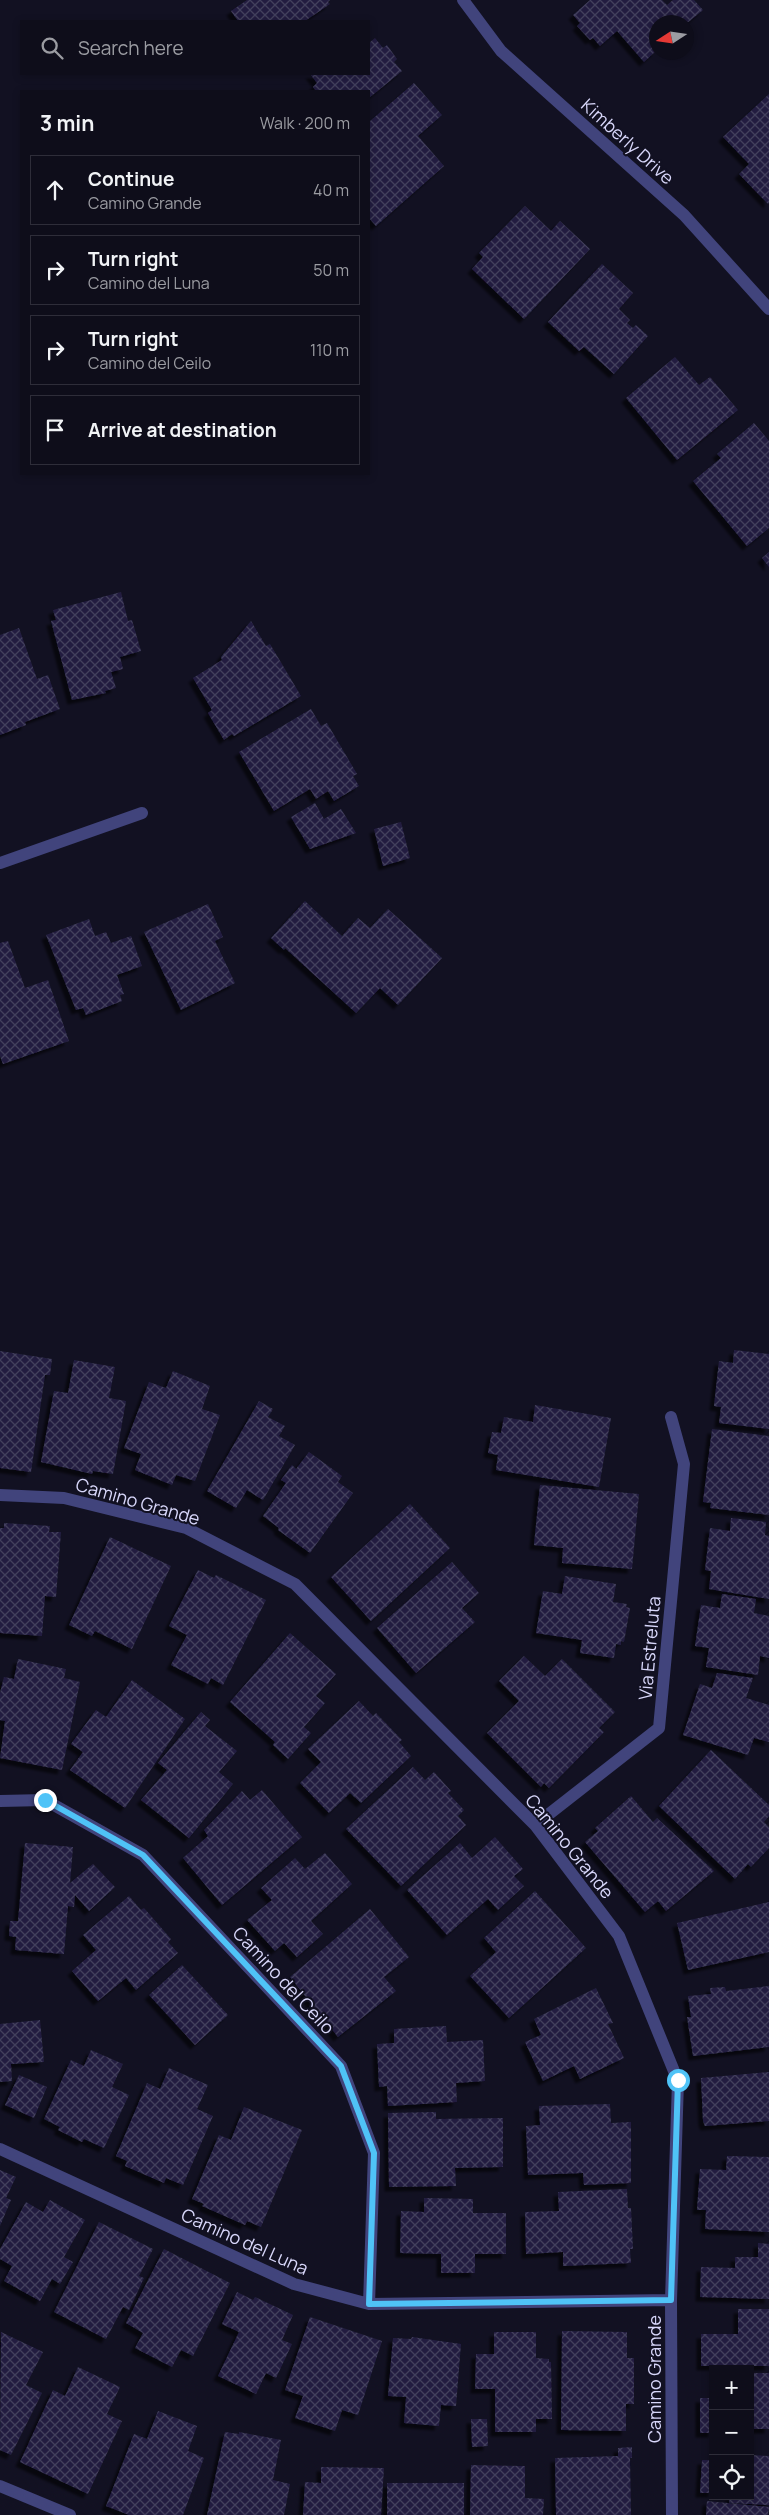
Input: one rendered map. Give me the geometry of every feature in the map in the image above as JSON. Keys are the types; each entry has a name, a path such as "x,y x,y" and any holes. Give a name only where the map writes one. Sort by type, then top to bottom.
{"street":[{"name":"Kimberly Drive","path":"463,0 501,51 684,215 769,309"},
{"path":"0,863 142,813"},
{"name":"Via Estreluta","path":"535,1825 659,1728 684,1464 671,1417"},
{"name":"Camino Grande","path":"0,1495 64,1498 186,1528 295,1584 535,1825 619,1936 678,2080 671,2300 672,2515"},
{"name":"Camino del Ceilo","path":"0,1801 45,1800 143,1855 341,2066 374,2153 369,2304"},
{"name":"Camino del Luna","path":"0,2149 294,2284 369,2304 671,2300"},
{"path":"0,2486 70,2515"}],"building":[{"path":"247,0 330,0 328,2 330,4 306,20 237,20 231,11"},
{"path":"590,0 662,0 667,5 673,0 694,0 703,10 694,17 694,15 649,15 649,57 644,62 617,31 600,46 593,38 590,40 577,26 580,23 573,15"},
{"path":"375,38 383,48 387,45 397,59 394,62 402,71 370,97 370,90 315,90 313,87 317,83 311,75 370,75 370,42"},
{"path":"414,83 442,115 418,136 444,166 376,226 370,219 370,121"},
{"path":"769,94 768,204 739,174 749,164 723,137"},
{"path":"525,206 551,231 560,221 590,249 524,319 472,269 483,257 479,253"},
{"path":"602,264 633,293 619,309 630,320 627,323 633,328 636,325 648,336 614,374 584,347 579,351 548,322"},
{"path":"675,357 699,385 710,377 738,410 677,460 626,398"},
{"path":"754,423 769,441 769,528 747,546 693,481 721,458 717,454"},
{"path":"769,552 769,567 762,558"},
{"path":"121,592 128,621 132,620 141,651 120,657 123,669 111,672 116,688 105,691 106,693 72,700 51,621 56,620 53,610"},
{"path":"251,621 266,646 270,644 301,696 224,740 208,713 212,710 193,678 222,660 221,657"},
{"path":"19,628 37,679 48,675 60,709 25,722 26,725 0,735 0,635"},
{"path":"311,709 321,726 327,723 357,774 353,776 359,786 334,801 328,791 316,799 310,789 274,811 239,752"},
{"path":"315,803 324,819 341,809 356,833 310,849 291,817"},
{"path":"401,822 410,858 383,866 374,829"},
{"path":"305,901 342,936 358,918 370,928 388,909 442,958 398,1005 380,988 356,1013 285,948 284,950 271,938"},
{"path":"208,904 223,937 215,941 235,983 181,1010 144,932"},
{"path":"89,919 95,936 106,932 111,943 131,936 142,966 117,975 124,994 120,995 122,1001 86,1015 83,1008 76,1010 46,935"},
{"path":"8,941 25,988 48,980 69,1041 3,1064 0,1056 0,943"},
{"path":"734,1350 769,1354 769,1429 719,1423 721,1407 714,1406 719,1361 733,1363"},
{"path":"0,1351 52,1359 50,1375 45,1375 31,1472 0,1468"},
{"path":"74,1360 115,1367 109,1398 126,1401 113,1474 93,1471 92,1474 41,1462 54,1391 68,1393"},
{"path":"173,1371 210,1386 202,1409 220,1415 195,1481 176,1475 172,1485 135,1470 141,1454 124,1448 149,1382 166,1388"},
{"path":"259,1401 273,1409 268,1417 285,1426 279,1436 295,1445 263,1500 247,1490 236,1508 207,1491"},
{"path":"535,1405 611,1418 599,1487 496,1470 498,1455 488,1453 492,1432 501,1433 504,1417 533,1422"},
{"path":"712,1429 769,1436 769,1515 710,1508 711,1503 703,1502"},
{"path":"309,1452 342,1476 338,1482 353,1493 310,1553 278,1530 279,1528 263,1516 286,1483 281,1480 292,1465 296,1469"},
{"path":"540,1485 639,1494 632,1569 562,1563 563,1548 534,1545"},
{"path":"410,1504 450,1548 371,1621 331,1577"},
{"path":"731,1518 766,1522 765,1535 769,1536 769,1599 709,1589 711,1571 705,1570 710,1528 730,1531"},
{"path":"4,1523 50,1526 49,1532 61,1532 56,1597 45,1596 42,1636 0,1633 0,1528 4,1528"},
{"path":"110,1537 171,1566 132,1649 95,1631 92,1636 69,1625"},
{"path":"452,1562 479,1593 462,1608 475,1622 416,1673 377,1628"},
{"path":"198,1570 214,1578 216,1575 266,1600 223,1685 211,1678 208,1684 171,1665 187,1635 169,1626"},
{"path":"565,1576 616,1584 613,1602 627,1604 626,1607 630,1608 624,1642 621,1641 621,1645 616,1644 614,1658 580,1653 582,1640 536,1633 543,1591 562,1594"},
{"path":"722,1594 756,1599 754,1613 769,1616 769,1658 760,1656 758,1675 706,1667 709,1648 695,1646 701,1605 720,1608"},
{"path":"290,1633 336,1674 316,1696 325,1703 304,1727 311,1733 288,1759 273,1745 275,1742 230,1702"},
{"path":"524,1656 545,1676 562,1659 615,1712 599,1728 604,1732 549,1788 544,1783 541,1787 487,1733 519,1701 499,1681"},
{"path":"18,1659 66,1669 64,1678 80,1682 62,1770 0,1758 5,1721 0,1720 0,1693 4,1677 14,1679"},
{"path":"717,1673 753,1678 746,1698 769,1705 769,1742 754,1738 748,1755 683,1735 700,1684 712,1688"},
{"path":"132,1680 185,1719 125,1808 70,1770 83,1752 71,1744 96,1710 106,1717"},
{"path":"359,1701 373,1716 376,1713 402,1740 399,1742 411,1756 361,1803 350,1793 329,1813 300,1783 321,1762 308,1749"},
{"path":"201,1712 210,1720 205,1726 237,1751 219,1772 233,1784 189,1838 141,1800 167,1770 158,1763"},
{"path":"711,1750 769,1805 769,1816 764,1822 769,1827 769,1848 751,1867 748,1864 735,1879 659,1806"},
{"path":"413,1767 425,1780 434,1772 451,1791 448,1793 464,1810 458,1816 466,1825 401,1886 346,1829"},
{"path":"262,1790 302,1837 222,1905 183,1858 208,1836 204,1830 242,1791 250,1800"},
{"path":"631,1796 653,1822 657,1818 714,1871 666,1911 658,1901 645,1912 585,1842 598,1831 595,1828"},
{"path":"495,1837 523,1869 514,1876 524,1886 498,1910 488,1899 447,1935 407,1890 460,1843 472,1858"},
{"path":"25,1843 73,1847 70,1883 93,1864 115,1887 89,1911 75,1895 74,1907 68,1906 64,1954 15,1950 16,1937 9,1936 10,1921 18,1921"},
{"path":"325,1853 352,1884 311,1921 323,1934 297,1957 284,1943 275,1951 247,1920 272,1900 261,1888 295,1858 305,1869"},
{"path":"535,1891 586,1948 509,2018 470,1976 496,1952 484,1938"},
{"path":"129,1896 141,1910 144,1908 171,1939 168,1942 178,1953 136,1990 126,1978 98,2001 72,1971 96,1950 83,1935"},
{"path":"769,1902 769,1952 688,1970 677,1923"},
{"path":"370,1909 409,1957 384,1977 396,1991 338,2037 290,1977"},
{"path":"182,1965 228,2015 195,2045 149,1995"},
{"path":"769,1986 769,2047 693,2056 687,2017 691,2017 688,1996 711,1994 710,1988 725,1987 726,1991"},
{"path":"596,1988 613,2023 608,2024 624,2058 580,2079 574,2066 543,2081 525,2042 541,2035 534,2019"},
{"path":"40,2020 44,2062 11,2064 12,2081 0,2082 0,2024"},
{"path":"446,2026 447,2042 483,2040 485,2081 456,2083 457,2102 388,2106 387,2086 379,2087 377,2044 394,2043 394,2029"},
{"path":"91,2050 123,2064 112,2087 129,2095 104,2148 84,2139 82,2142 58,2130 60,2127 44,2119 71,2060 84,2066"},
{"path":"169,2068 208,2085 197,2109 213,2116 183,2185 166,2178 164,2183 125,2166 127,2161 116,2156 147,2083 160,2089"},
{"path":"769,2072 769,2121 705,2126 703,2121 701,2078"},
{"path":"19,2075 47,2087 34,2118 5,2105"},
{"path":"610,2104 611,2123 631,2122 631,2183 584,2185 583,2173 528,2175 526,2126 540,2125 539,2106"},
{"path":"244,2107 302,2130 261,2227 247,2221 245,2225 202,2206 204,2204 192,2199 219,2135 231,2140"},
{"path":"436,2112 436,2119 503,2118 503,2167 455,2168 456,2186 389,2187 388,2113"},
{"path":"727,2156 769,2157 769,2232 705,2229 706,2210 697,2210 700,2169 726,2170"},
{"path":"0,2170 16,2177 6,2198 11,2200 0,2226"},
{"path":"627,2189 628,2208 631,2208 633,2249 630,2249 631,2263 563,2266 563,2252 526,2254 525,2212 559,2211 558,2192"},
{"path":"424,2198 473,2199 473,2213 506,2213 506,2254 475,2254 475,2273 441,2273 441,2254 400,2253 401,2211 424,2212"},
{"path":"50,2200 85,2220 64,2257 73,2262 60,2284 52,2279 40,2301 4,2281 12,2266 0,2259 0,2249 26,2202 43,2212"},
{"path":"99,2222 153,2249 139,2276 144,2278 129,2310 123,2307 106,2339 54,2312"},
{"path":"758,2243 769,2244 769,2299 700,2297 701,2267 735,2268 735,2257 758,2257"},
{"path":"164,2249 230,2283 193,2356 181,2350 172,2367 135,2348 143,2333 126,2323"},
{"path":"237,2292 253,2300 255,2297 293,2315 282,2340 292,2344 276,2378 266,2373 256,2394 218,2376 239,2332 222,2324"},
{"path":"738,2309 769,2309 769,2366 701,2366 701,2334 738,2334"},
{"path":"310,2317 382,2341 358,2415 342,2410 335,2431 295,2418 303,2396 285,2390"},
{"path":"562,2331 627,2332 627,2358 634,2358 634,2404 626,2404 626,2431 561,2430"},
{"path":"1,2332 43,2352 26,2385 42,2393 11,2455 0,2450"},
{"path":"494,2332 536,2332 536,2358 549,2359 549,2362 551,2362 552,2419 536,2419 536,2432 495,2432 495,2389 475,2389 476,2354 494,2354"},
{"path":"412,2337 461,2344 456,2406 441,2405 439,2426 404,2423 406,2397 388,2396 393,2338 411,2339"},
{"path":"78,2367 120,2387 107,2414 122,2421 88,2494 20,2462 53,2390 65,2396"},
{"path":"754,2373 769,2373 769,2429 754,2429"},
{"path":"700,2398 709,2398 709,2433 700,2433"},
{"path":"158,2411 197,2426 188,2451 204,2458 183,2515 129,2515 106,2506 134,2434 147,2439"},
{"path":"471,2419 487,2419 488,2446 472,2447"},
{"path":"225,2432 239,2434 239,2432 281,2440 273,2480 290,2484 284,2515 207,2515"},
{"path":"632,2447 632,2458 630,2458 631,2515 556,2515 555,2458 618,2456 618,2448"},
{"path":"754,2455 769,2456 769,2505 729,2503 729,2500 754,2500"},
{"path":"702,2460 709,2460 709,2493 700,2493"},
{"path":"471,2465 525,2466 525,2498 544,2499 543,2515 470,2515"},
{"path":"321,2467 384,2468 381,2515 303,2515 305,2482 321,2483"},
{"path":"387,2483 464,2483 464,2515 387,2515"},
{"path":"707,2501 769,2507 768,2515 706,2515"}],"route":[{"path":"45,1800 143,1855 341,2066 374,2153 369,2304 671,2300 678,2080"}]}
